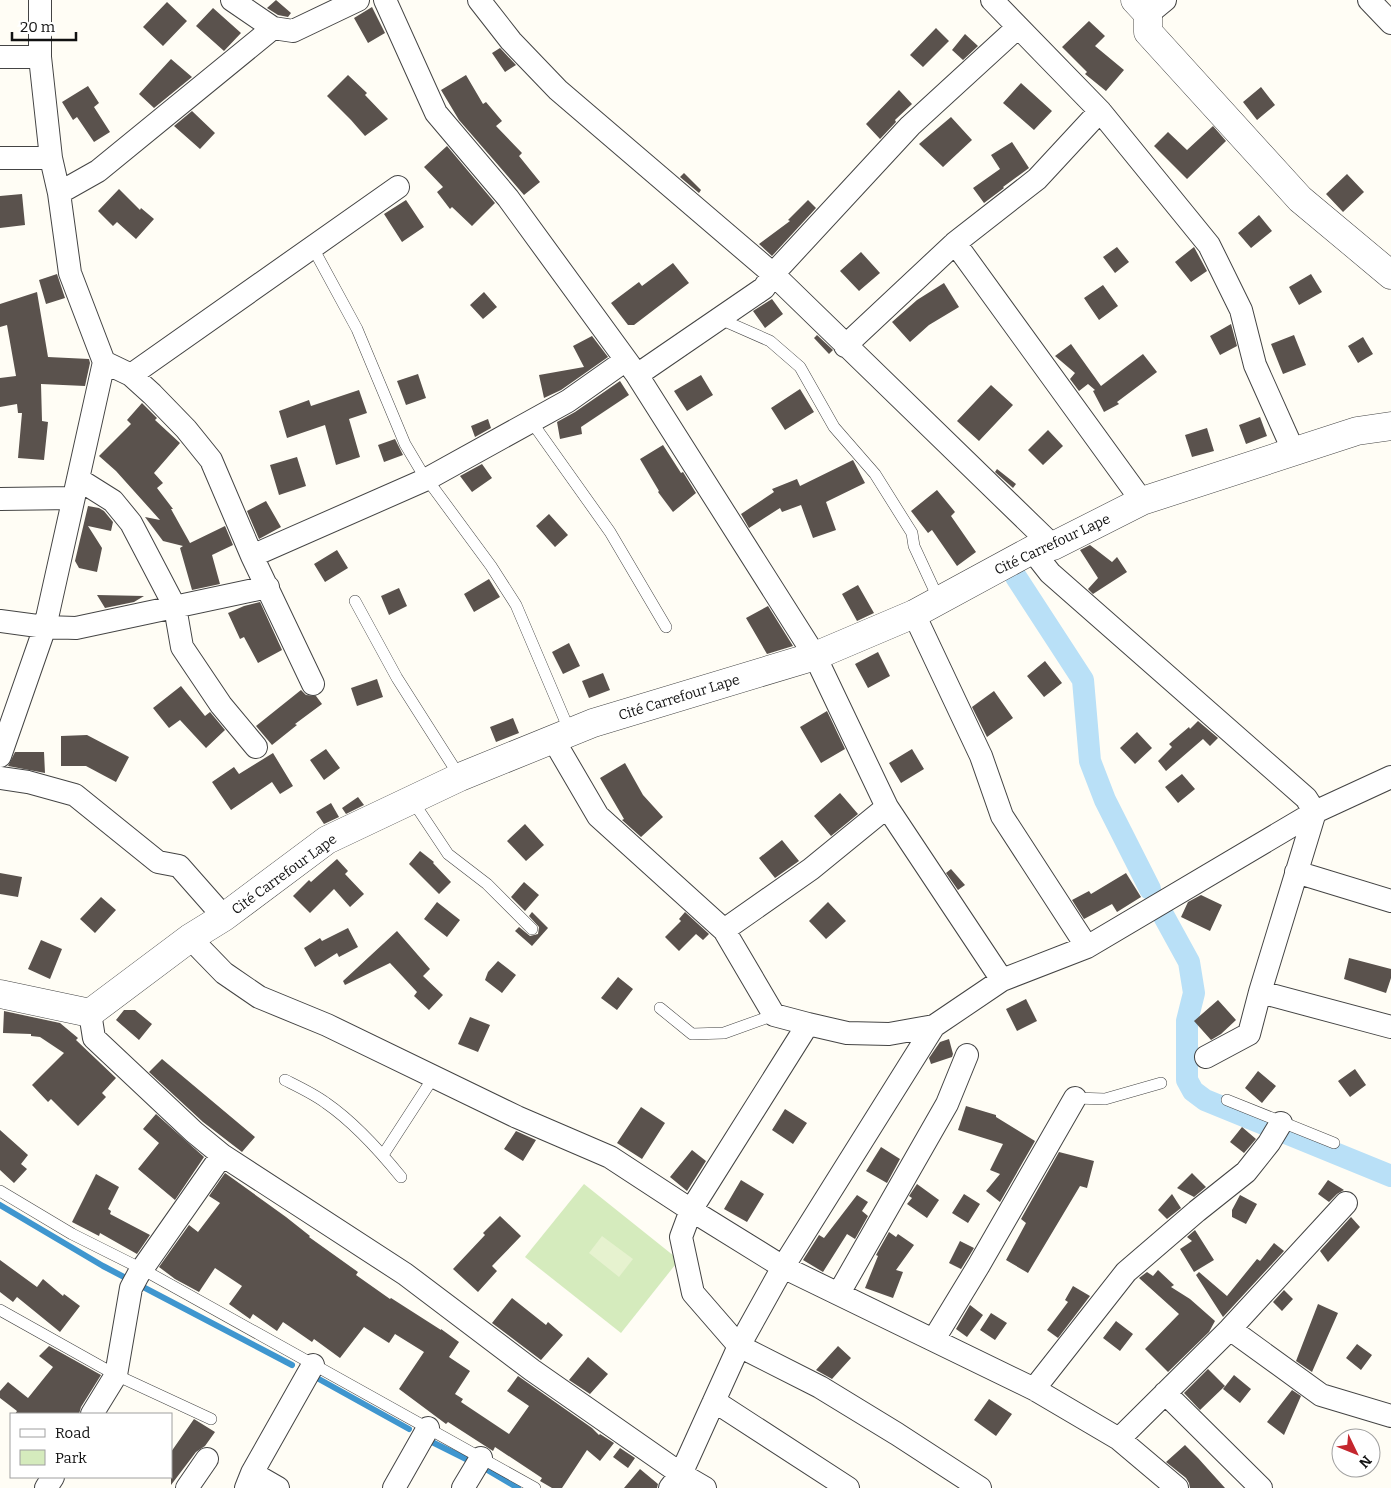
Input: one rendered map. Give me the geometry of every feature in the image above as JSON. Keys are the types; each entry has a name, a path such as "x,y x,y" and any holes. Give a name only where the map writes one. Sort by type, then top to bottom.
{"street":[{"path":"0,756 45,627 104,362 70,273 59,193 51,158 40,57 40,0"},
{"path":"232,0 273,28 293,31 358,0"},
{"path":"385,0 436,113 508,198 632,368 815,656 887,808 1002,980"},
{"path":"479,0 511,42 558,90 772,274 846,346 1043,548 1050,573 1306,798 1315,812"},
{"path":"992,0 1100,111 1209,245 1241,310 1255,365 1293,450"},
{"path":"1369,0 1391,23"},
{"path":"1149,5 1148,32 1300,199 1391,275"},
{"path":"252,556 427,479 568,400 632,368 720,319 764,288 772,274 910,126 1018,27"},
{"path":"59,193 98,171 273,28"},
{"path":"0,58 40,57"},
{"path":"846,346 955,242 1037,180 1100,111"},
{"path":"0,158 51,158"},
{"path":"131,375 398,187"},
{"path":"955,242 1142,501"},
{"path":"104,362 131,375 186,429 212,460 252,556 313,684"},
{"name":"Cité Carrefour Lape","path":"90,1013 190,938 224,917 327,840 460,776 593,723 815,656 914,614 1043,548 1142,501 1293,450 1357,431 1391,426"},
{"path":"0,499 75,489 113,501 132,523 175,607 182,647 221,705 256,747"},
{"path":"0,620 45,627 76,628 268,587"},
{"path":"914,614 981,756 1002,816 1087,947"},
{"path":"562,736 598,816 724,930 774,1014 847,1033 889,1034 934,1026"},
{"path":"676,1481 739,1346 783,1267 934,1026 1002,980 1087,947 1315,812 1391,777"},
{"path":"0,778 28,782 75,795 158,862 179,866 224,917"},
{"path":"724,930 811,869 887,808"},
{"path":"1206,1057 1249,1034 1315,812"},
{"path":"1296,872 1391,901"},
{"path":"190,938 224,973 259,997 327,1025 517,1117 610,1157 783,1267 1034,1389 1119,1439 1177,1488"},
{"path":"1260,992 1391,1027"},
{"path":"0,994 90,1013 94,1038 194,1132 222,1155 405,1274 676,1481 705,1488"},
{"path":"808,1024 691,1210 681,1237 693,1293 739,1346 820,1387 980,1488"},
{"path":"839,1293 946,1104 967,1055"},
{"path":"934,1339 979,1266 1075,1098"},
{"path":"1034,1389 1126,1272 1246,1172 1278,1127"},
{"path":"93,1413 116,1375 137,1277 222,1155"},
{"path":"1119,1439 1230,1329 1346,1203"},
{"path":"1230,1329 1321,1395 1391,1416"},
{"path":"278,1488 248,1480 313,1365"},
{"path":"1165,1393 1261,1488"},
{"path":"714,1401 848,1488"},
{"path":"394,1488 428,1428"},
{"path":"463,1488 481,1458"},
{"path":"187,1488 207,1459"}],"lane":[{"path":"313,248 357,329 405,444 427,479 491,566 516,605 562,736"},
{"path":"720,319 770,341 800,367 834,427 875,474 912,532 914,546 939,601"},
{"path":"531,421 610,532 666,628"},
{"path":"355,601 396,678 460,776"},
{"path":"411,799 448,854 487,884 532,929"},
{"path":"660,1008 692,1034 724,1033 774,1014"},
{"path":"384,1155 434,1078"},
{"path":"285,1080 326,1103 384,1155 401,1176"},
{"path":"1075,1098 1105,1099 1161,1083"},
{"path":"1227,1100 1278,1127 1334,1143"},
{"path":"0,1191 72,1234 137,1277 313,1365 535,1488"},
{"path":"0,1310 116,1375 211,1419"}],"green space":[{"path":"584,1184 679,1260 621,1333 525,1257"},
{"path":"602,1236 633,1259 619,1277 589,1253"}],"building":[{"path":"276,0 291,13 288,17 278,15 267,8"},
{"path":"167,2 187,21 163,46 143,27"},
{"path":"372,7 385,33 368,43 354,18"},
{"path":"213,8 241,33 224,51 196,26"},
{"path":"1089,21 1105,36 1095,46 1124,70 1106,91 1085,74 1087,72 1062,47"},
{"path":"936,28 949,41 923,67 910,55"},
{"path":"965,34 978,46 963,60 952,50"},
{"path":"500,48 516,65 505,72 492,53"},
{"path":"171,59 192,77 154,108 139,94"},
{"path":"348,75 367,93 365,95 388,119 365,136 327,96"},
{"path":"466,75 483,104 486,102 502,121 496,126 522,153 519,156 540,182 524,195 459,120 441,90"},
{"path":"1021,83 1052,111 1034,130 1003,103"},
{"path":"88,86 99,103 94,107 110,132 94,142 77,117 73,120 62,102"},
{"path":"1261,87 1275,105 1257,120 1243,102"},
{"path":"899,90 912,104 895,120 896,122 880,139 866,124"},
{"path":"192,111 215,133 200,149 174,126"},
{"path":"951,117 972,140 943,167 919,144"},
{"path":"1213,126 1226,141 1187,179 1154,146 1168,132 1187,150"},
{"path":"1012,142 1029,168 984,203 973,188 1000,169 991,155"},
{"path":"447,146 495,203 472,226 452,207 450,209 437,192 443,187 424,167"},
{"path":"684,173 701,190 699,193 680,177"},
{"path":"1347,174 1364,192 1343,212 1326,194"},
{"path":"119,189 140,210 141,208 154,219 136,239 117,222 113,226 98,211"},
{"path":"22,194 25,225 0,228 0,196"},
{"path":"406,200 424,227 402,242 384,214"},
{"path":"808,200 816,208 772,256 759,244 790,221 788,220"},
{"path":"1259,215 1272,231 1251,248 1238,233"},
{"path":"1117,247 1129,262 1115,273 1103,257"},
{"path":"1194,247 1207,271 1191,282 1175,262"},
{"path":"861,252 880,273 859,291 840,271"},
{"path":"673,263 689,283 634,325 628,325 611,303 639,282 642,286"},
{"path":"57,274 65,298 46,304 39,280"},
{"path":"1311,274 1322,292 1299,305 1289,287"},
{"path":"944,283 959,307 929,325 910,342 892,322 917,300"},
{"path":"1103,285 1118,306 1099,320 1084,298"},
{"path":"37,292 48,357 89,359 90,363 85,386 41,384 42,421 48,422 44,460 18,458 22,413 18,413 17,404 0,407 0,378 16,376 7,325 0,327 0,304"},
{"path":"484,292 497,307 483,319 470,305"},
{"path":"772,299 783,314 765,328 753,311"},
{"path":"1231,324 1237,346 1220,355 1210,336"},
{"path":"817,335 833,350 829,354 814,338"},
{"path":"1294,335 1306,365 1283,374 1271,344"},
{"path":"592,336 608,357 561,390 544,398 539,375 584,367 573,346"},
{"path":"1363,337 1373,354 1358,363 1348,346"},
{"path":"1071,344 1101,386 1143,354 1157,372 1117,402 1119,404 1104,412 1093,391 1095,390 1088,384 1079,391 1070,379 1075,373 1055,356"},
{"path":"418,374 426,398 406,405 397,381"},
{"path":"701,375 713,395 687,411 674,391"},
{"path":"620,381 629,395 581,427 582,434 560,439 557,422"},
{"path":"991,385 1013,405 979,441 957,421"},
{"path":"800,389 814,412 785,430 771,408"},
{"path":"359,390 367,413 349,419 360,457 336,465 325,425 287,438 279,411 309,400 311,406"},
{"path":"142,403 157,418 155,420 180,443 154,473 163,483 157,488 173,509 171,509 190,543 225,526 233,545 212,555 220,584 192,590 180,548 183,546 163,541 145,517 160,520 116,471 99,456 131,424 127,420"},
{"path":"1260,417 1267,436 1246,444 1239,425"},
{"path":"488,419 491,428 475,437 471,426"},
{"path":"1207,428 1214,451 1192,457 1185,435"},
{"path":"1048,430 1063,446 1043,465 1028,450"},
{"path":"395,439 403,455 384,462 378,445"},
{"path":"663,445 696,493 673,512 658,492 640,459"},
{"path":"297,457 306,486 279,495 270,465"},
{"path":"853,460 865,483 826,502 836,530 813,538 801,505 782,512 780,508 749,528 741,514 774,492 772,489 797,479 800,486"},
{"path":"482,464 492,478 472,492 460,476"},
{"path":"997,469 1016,484 1013,488 995,472"},
{"path":"937,490 955,512 951,516 976,552 957,566 932,530 928,533 911,511"},
{"path":"266,501 281,527 259,539 247,511"},
{"path":"88,506 104,511 113,522 111,531 88,526 102,548 97,572 79,568 75,561"},
{"path":"549,514 568,535 555,547 536,526"},
{"path":"1090,545 1112,562 1117,557 1127,572 1093,594 1088,589 1098,578 1080,550"},
{"path":"337,550 348,568 325,582 314,564"},
{"path":"489,579 500,597 474,612 464,594"},
{"path":"858,585 874,613 857,621 842,594"},
{"path":"399,588 407,606 389,615 381,596"},
{"path":"97,595 144,596 134,602 105,608"},
{"path":"260,602 282,650 258,663 244,637 240,639 228,613"},
{"path":"768,606 793,646 767,654 746,618"},
{"path":"569,643 580,666 563,674 552,652"},
{"path":"878,652 890,676 868,688 855,664"},
{"path":"1045,661 1062,683 1044,697 1027,676"},
{"path":"603,673 610,690 589,698 582,681"},
{"path":"377,679 383,697 357,706 351,688"},
{"path":"181,686 205,716 210,712 225,730 206,748 180,720 169,728 153,708"},
{"path":"301,690 306,695 316,696 322,704 295,724 297,725 272,745 256,726"},
{"path":"994,691 1013,718 987,737 972,707"},
{"path":"827,711 845,749 821,763 800,727"},
{"path":"513,718 519,733 496,742 490,727"},
{"path":"1198,721 1218,738 1210,746 1203,739 1166,771 1158,761 1172,747 1169,744"},
{"path":"1137,732 1152,748 1135,764 1120,748"},
{"path":"87,735 129,757 116,782 86,766 61,766 61,736"},
{"path":"326,749 340,768 324,780 310,760"},
{"path":"912,749 924,769 901,783 889,763"},
{"path":"15,752 44,752 45,773 8,766"},
{"path":"273,753 293,786 280,794 272,782 231,810 212,782 234,767 239,774"},
{"path":"625,763 643,795 663,817 641,837 622,820 624,819 600,778"},
{"path":"1182,774 1195,789 1178,803 1165,787"},
{"path":"840,793 858,814 831,836 814,816"},
{"path":"358,797 364,805 346,814 342,808"},
{"path":"331,803 339,817 324,824 316,812"},
{"path":"525,824 544,845 526,861 507,841"},
{"path":"782,840 799,861 775,878 759,858"},
{"path":"420,851 434,862 451,882 439,894 409,864"},
{"path":"337,859 348,871 345,874 364,894 350,907 334,889 310,913 293,896 309,880 311,882"},
{"path":"951,869 965,885 958,890 946,873"},
{"path":"0,873 22,877 18,897 0,894"},
{"path":"1126,873 1141,897 1117,912 1112,904 1084,919 1072,900 1089,891 1091,894"},
{"path":"524,882 539,895 525,911 511,897"},
{"path":"1201,895 1222,905 1210,931 1181,917 1188,902"},
{"path":"101,897 116,910 95,933 80,919"},
{"path":"437,902 460,920 447,937 424,919"},
{"path":"828,902 846,921 826,939 809,921"},
{"path":"532,912 548,928 532,946 515,931 519,927 530,936 538,934 539,927 529,916"},
{"path":"685,912 709,934 703,940 696,934 679,951 665,937 681,921 679,919"},
{"path":"348,928 358,947 339,957 337,953 315,967 304,948 320,938 322,941"},
{"path":"397,931 430,969 423,976 443,995 429,1010 414,996 417,992 390,963 345,985 343,981"},
{"path":"41,940 62,949 50,979 28,969"},
{"path":"1349,958 1391,969 1391,978 1386,993 1344,979"},
{"path":"498,961 516,975 502,993 485,980 488,972"},
{"path":"618,977 633,989 617,1010 601,998"},
{"path":"1026,999 1037,1021 1017,1031 1006,1009"},
{"path":"1218,1000 1236,1020 1221,1034 1211,1040 1194,1021"},
{"path":"124,1010 135,1010 152,1024 139,1040 116,1020"},
{"path":"4,1011 60,1023 78,1038 76,1040 116,1078 102,1093 106,1097 78,1126 51,1099 48,1102 32,1085 64,1053 40,1037 31,1036 31,1034 3,1033"},
{"path":"470,1017 490,1025 478,1052 458,1044"},
{"path":"949,1039 952,1057 931,1064 929,1058 940,1042"},
{"path":"162,1059 255,1137 242,1152 203,1122 149,1072"},
{"path":"1355,1069 1366,1085 1350,1097 1338,1081"},
{"path":"1258,1071 1276,1086 1262,1103 1245,1088"},
{"path":"966,1106 996,1115 996,1117 1035,1141 1000,1202 986,1191 1000,1174 990,1170 1003,1144 958,1130"},
{"path":"641,1107 665,1123 642,1159 617,1143"},
{"path":"785,1109 807,1123 793,1144 772,1130"},
{"path":"156,1114 204,1157 175,1200 138,1169 159,1143 143,1129"},
{"path":"1242,1127 1256,1139 1244,1153 1230,1142"},
{"path":"0,1130 28,1155 21,1164 27,1169 14,1183 0,1170"},
{"path":"516,1131 536,1140 523,1161 504,1149"},
{"path":"881,1147 900,1159 887,1183 866,1171"},
{"path":"692,1150 706,1161 687,1191 670,1177"},
{"path":"1059,1152 1094,1161 1087,1188 1080,1186 1028,1273 1006,1260 1026,1223 1021,1219"},
{"path":"225,1173 358,1272 356,1275 390,1299 441,1329 459,1342 449,1357 470,1371 455,1394 463,1399 461,1402 509,1434 529,1406 507,1391 518,1376 592,1428 599,1435 614,1443 600,1461 587,1450 562,1488 552,1488 540,1481 542,1478 495,1447 493,1451 448,1422 446,1424 399,1389 424,1352 395,1334 389,1343 364,1327 340,1358 314,1339 312,1342 283,1322 277,1331 253,1314 250,1319 229,1304 242,1286 215,1268 199,1292 175,1279 159,1267 189,1225 198,1232 220,1203 209,1196"},
{"path":"1192,1173 1206,1187 1194,1197 1177,1188"},
{"path":"96,1174 119,1187 108,1209 111,1211 110,1214 150,1235 137,1254 100,1233 99,1236 72,1222"},
{"path":"741,1180 764,1194 747,1222 724,1209"},
{"path":"1328,1180 1344,1190 1329,1202 1318,1194"},
{"path":"917,1184 939,1200 927,1218 907,1204 912,1198 909,1196"},
{"path":"964,1194 980,1204 968,1223 952,1213"},
{"path":"1172,1194 1181,1208 1167,1219 1158,1210"},
{"path":"857,1195 868,1202 862,1211 868,1216 855,1239 847,1234 823,1272 803,1260 819,1235 824,1238"},
{"path":"1240,1195 1257,1204 1246,1224 1232,1217 1232,1210"},
{"path":"500,1216 521,1236 492,1266 497,1271 478,1292 453,1269"},
{"path":"1351,1217 1360,1227 1328,1262 1320,1251"},
{"path":"1195,1230 1214,1260 1194,1272 1180,1249 1192,1241 1187,1237"},
{"path":"889,1232 896,1237 898,1234 914,1245 896,1270 903,1272 893,1298 865,1288 878,1256 876,1255"},
{"path":"960,1241 974,1248 961,1269 949,1263"},
{"path":"1274,1243 1284,1251 1223,1317 1196,1275 1199,1272 1227,1296 1257,1259 1260,1261"},
{"path":"0,1260 37,1287 43,1279 63,1296 64,1294 80,1306 60,1332 17,1297 13,1302 0,1292"},
{"path":"1158,1270 1174,1285 1171,1287 1190,1299 1215,1321 1209,1332 1168,1372 1145,1349 1179,1314 1139,1278 1147,1272 1153,1276"},
{"path":"1073,1286 1090,1296 1058,1338 1047,1330 1068,1302 1065,1300"},
{"path":"1284,1290 1293,1299 1282,1311 1273,1302"},
{"path":"512,1298 546,1325 548,1322 563,1335 541,1360 492,1323"},
{"path":"1318,1304 1338,1313 1312,1372 1296,1361"},
{"path":"970,1305 983,1315 967,1337 956,1329"},
{"path":"991,1313 1007,1323 995,1340 980,1330"},
{"path":"1116,1321 1133,1334 1120,1351 1103,1338"},
{"path":"1357,1344 1372,1355 1361,1370 1346,1358"},
{"path":"49,1346 101,1375 79,1413 16,1413 17,1411 0,1398 0,1391 8,1382 28,1398 53,1367 39,1356"},
{"path":"838,1346 851,1358 832,1379 816,1370"},
{"path":"588,1357 608,1374 590,1394 569,1380"},
{"path":"1208,1369 1225,1386 1200,1410 1184,1393"},
{"path":"1234,1375 1251,1389 1240,1403 1223,1389"},
{"path":"1292,1390 1301,1396 1284,1435 1267,1422"},
{"path":"989,1399 1012,1414 996,1436 974,1420"},
{"path":"194,1419 215,1432 205,1446 196,1452 171,1485 172,1451"},
{"path":"1185,1445 1225,1488 1190,1488 1186,1478 1166,1462"},
{"path":"620,1448 635,1458 628,1468 613,1457"},
{"path":"640,1469 658,1484 657,1488 624,1488"}],"waterway":[{"path":"1016,577 1083,680 1090,761 1105,800 1150,889"},
{"path":"1161,911 1189,962 1194,993 1187,1021 1187,1080 1193,1091 1205,1100 1391,1176"},
{"path":"0,1205 103,1266 292,1365"},
{"path":"317,1378 409,1429"},
{"path":"430,1441 466,1459"},
{"path":"484,1468 518,1488"}]}
